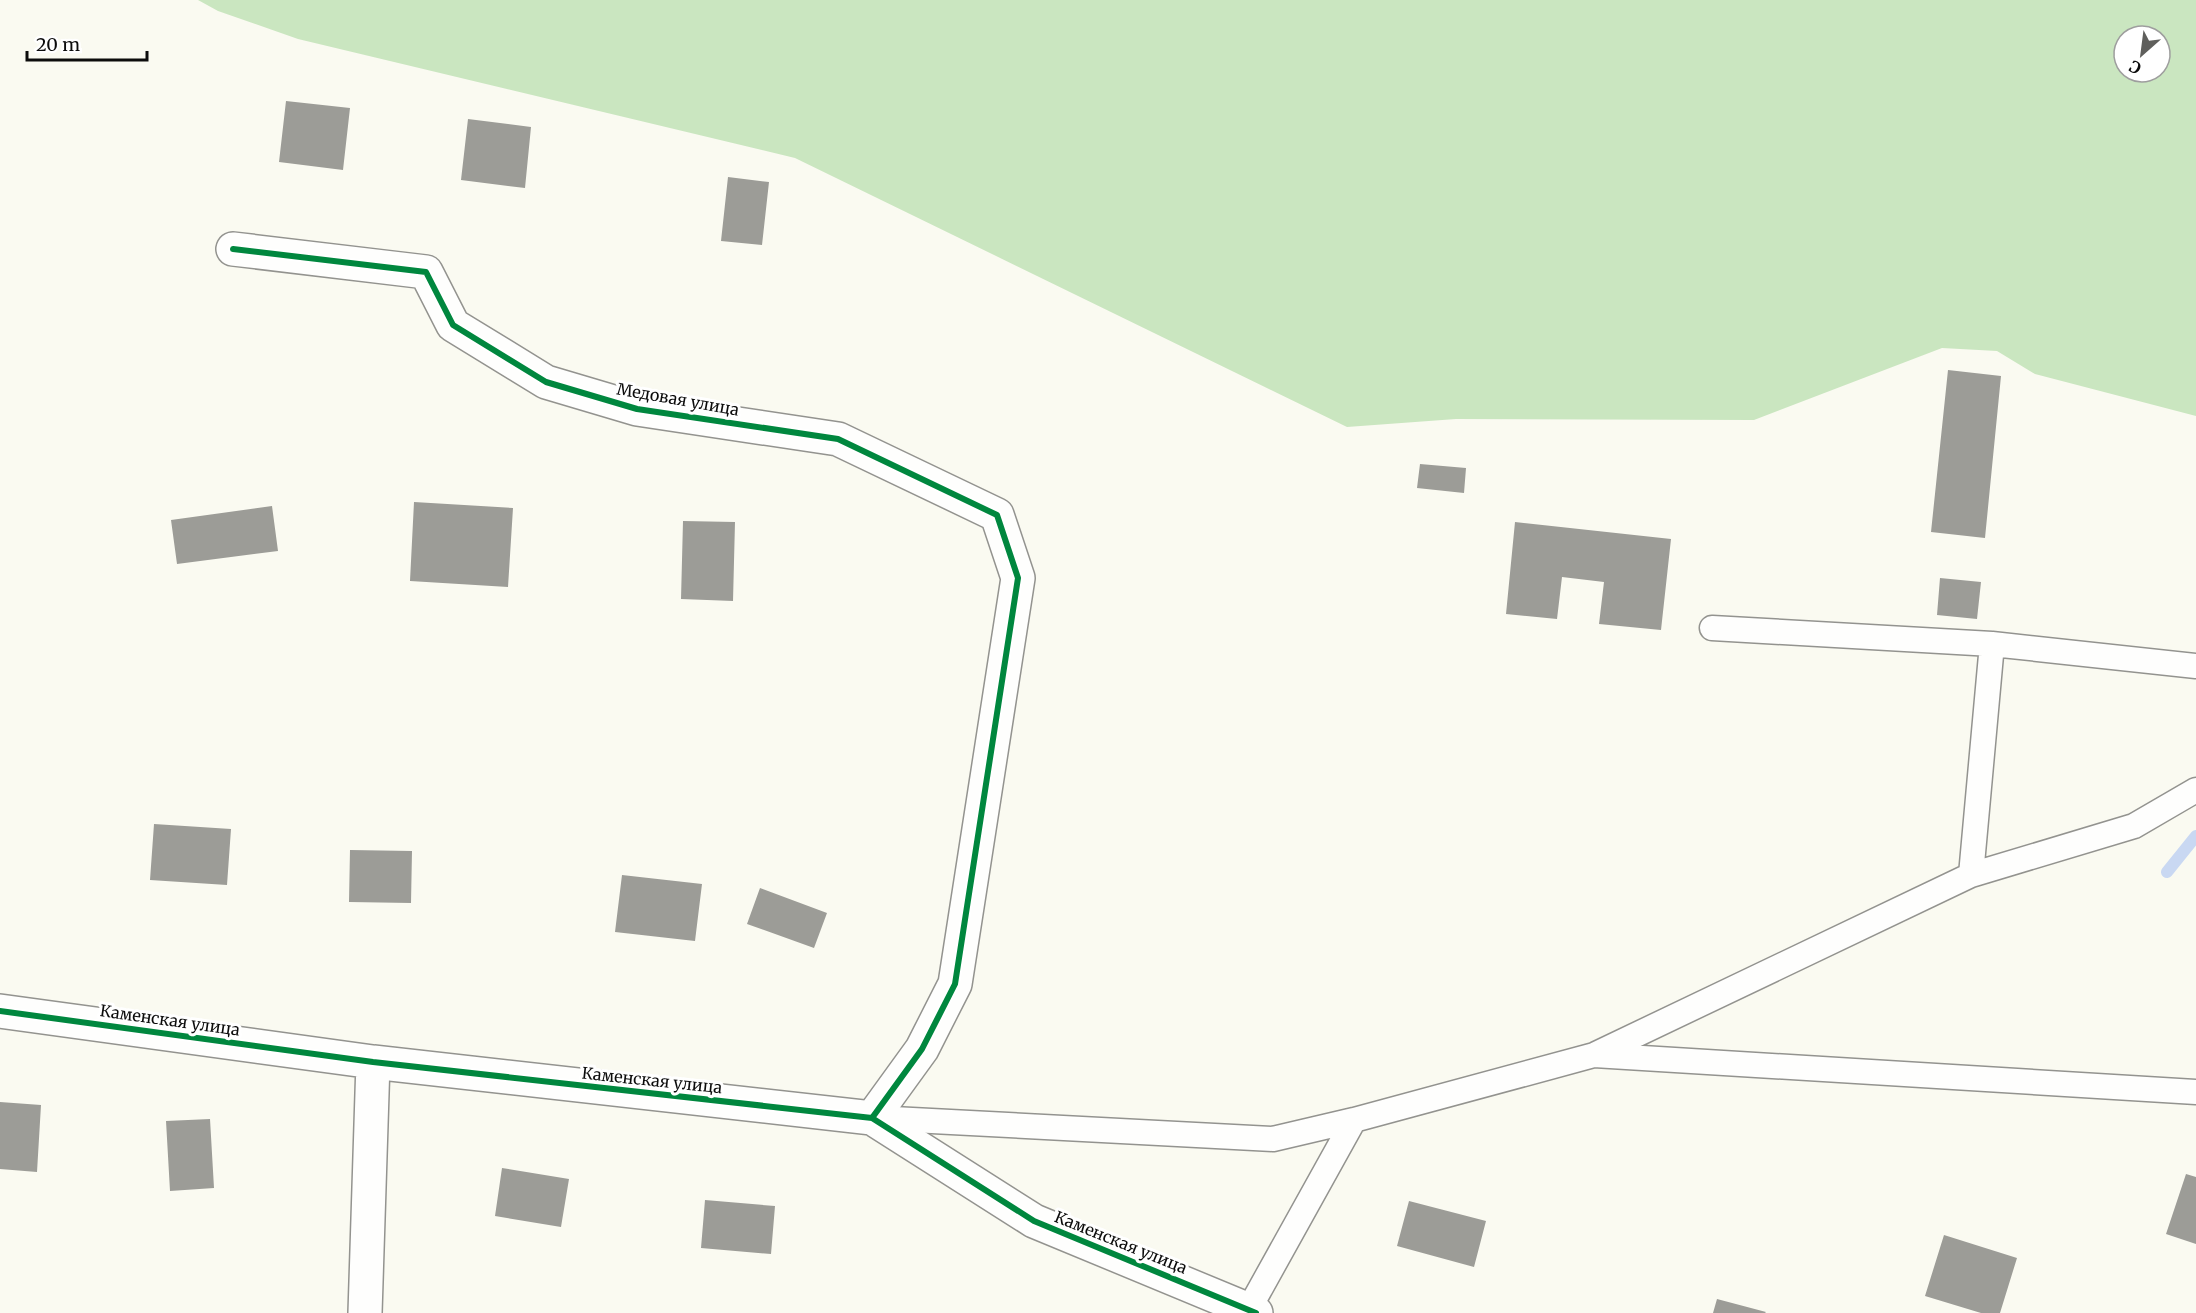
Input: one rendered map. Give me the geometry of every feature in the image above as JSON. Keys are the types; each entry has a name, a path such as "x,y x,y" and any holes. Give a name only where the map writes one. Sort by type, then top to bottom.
{"street":[{"name":"Медовая улица","path":"233,249 426,272 453,326 546,382 637,409 838,439 997,515 1018,578 955,984 922,1049 872,1118"},
{"name":"Каменская улица","path":"0,1011 373,1062 872,1118 1034,1221 1253,1311"},
{"path":"365,1313 373,1062"}],"lane":[{"path":"1712,628 1992,644 2196,666"},
{"path":"1971,875 1992,644"},
{"path":"872,1118 1273,1139 1354,1120 1594,1055 1971,875 2134,826 2196,789"},
{"path":"1594,1055 2196,1092"},
{"path":"1253,1311 1354,1120"}],"green space":[{"path":"198,0 2196,0 2196,416 2035,374 1997,351 1942,348 1754,420 1456,419 1347,427 795,158 298,39 218,11"}],"building":[{"path":"286,101 350,108 343,170 279,162"},
{"path":"468,119 531,127 525,188 461,180"},
{"path":"728,177 769,182 762,245 721,241"},
{"path":"1948,370 2001,376 1985,538 1931,532"},
{"path":"1420,464 1466,468 1464,493 1417,488"},
{"path":"414,502 513,508 508,587 410,581"},
{"path":"272,506 278,551 177,564 171,520"},
{"path":"683,521 735,522 733,601 681,599"},
{"path":"1515,522 1671,539 1661,630 1599,624 1604,582 1562,577 1557,619 1506,614"},
{"path":"1940,578 1981,582 1977,619 1937,615"},
{"path":"154,824 231,829 227,885 150,880"},
{"path":"350,850 412,851 411,903 349,902"},
{"path":"622,875 702,884 695,941 615,932"},
{"path":"760,888 827,913 814,948 747,924"},
{"path":"0,1102 41,1105 37,1172 0,1169"},
{"path":"210,1119 214,1188 170,1191 166,1121"},
{"path":"502,1168 569,1179 561,1227 495,1216"},
{"path":"2186,1174 2196,1177 2196,1244 2166,1234"},
{"path":"705,1200 775,1206 771,1254 701,1248"},
{"path":"1409,1201 1486,1221 1474,1267 1397,1246"},
{"path":"1944,1235 2017,1258 2000,1313 1981,1313 1925,1296"},
{"path":"1717,1299 1766,1312 1713,1313"}],"waterway":[{"path":"2167,872 2196,836"}],"cycle path":[{"path":"233,249 426,272 453,325 546,382 637,409 838,439 997,515 1018,578 955,984 922,1049 872,1118"},
{"path":"0,1011 373,1062 872,1118 1034,1221 1256,1313"}]}
